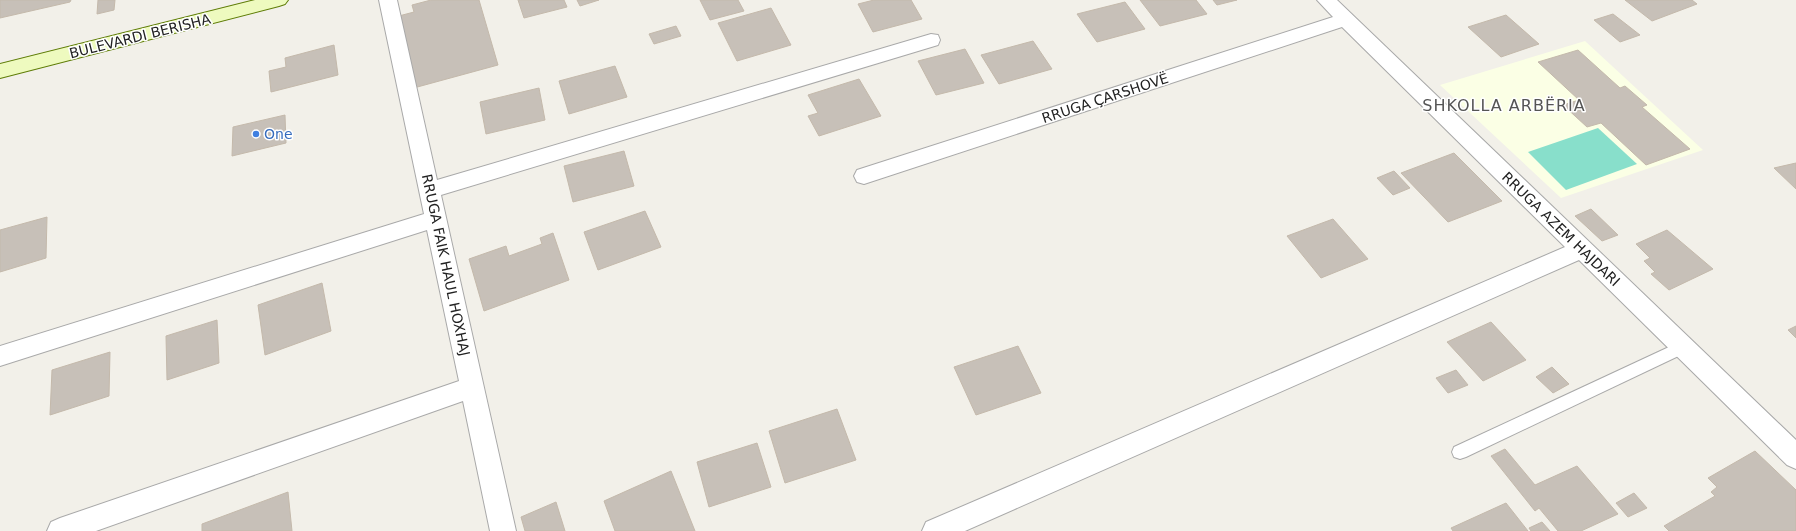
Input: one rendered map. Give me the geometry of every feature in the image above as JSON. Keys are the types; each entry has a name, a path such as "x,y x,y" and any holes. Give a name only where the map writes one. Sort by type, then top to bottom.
{"main road":[{"name":"BULEVARDI BERISHA","path":"0,71 279,0"}],"street":[{"name":"RRUGA FAIK HAUL HOXHAJ","path":"388,0 503,531"},
{"name":"RRUGA AZEM HAJDARI","path":"1326,0 1582,250 1684,346 1796,457"},
{"name":"RRUGA ÇARSHOVË","path":"864,176 1346,19"},
{"path":"429,190 931,40"},
{"path":"0,356 436,219"},
{"path":"935,531 1582,250"},
{"path":"60,531 472,387"}],"lane":[{"path":"1460,452 1684,346"}],"shaded area":[{"path":"1585,41 1703,150 1561,198 1440,85"}],"green space":[{"path":"1598,128 1637,164 1566,190 1528,152"}],"building":[{"path":"0,0 71,0 70,2 0,18"},
{"path":"98,0 115,0 114,10 97,14"},
{"path":"431,0 479,0 498,65 410,89 395,17 414,12 412,5"},
{"path":"518,0 564,0 567,7 524,18"},
{"path":"577,0 599,0 580,6"},
{"path":"700,0 738,0 744,11 710,20"},
{"path":"874,0 911,0 922,19 873,32 858,4"},
{"path":"1140,0 1196,0 1207,14 1160,26"},
{"path":"1213,0 1237,0 1217,5"},
{"path":"1625,0 1692,0 1697,4 1652,21"},
{"path":"1125,2 1145,29 1097,42 1077,14"},
{"path":"771,8 791,45 737,61 718,23"},
{"path":"1613,14 1640,35 1620,42 1594,20"},
{"path":"1506,15 1539,44 1501,57 1468,27"},
{"path":"676,26 681,36 654,44 649,34"},
{"path":"1033,41 1052,69 999,84 981,55"},
{"path":"334,45 338,75 271,92 269,71 286,67 285,58"},
{"path":"965,49 984,83 936,95 918,61"},
{"path":"1578,50 1620,88 1625,86 1647,105 1642,107 1690,149 1646,165 1601,123 1587,127 1563,105 1579,100 1538,62"},
{"path":"615,66 627,97 569,114 559,81"},
{"path":"859,79 881,116 819,136 808,116 818,113 808,95"},
{"path":"539,88 545,120 486,134 480,102"},
{"path":"285,115 286,143 232,156 233,127"},
{"path":"624,151 634,186 573,202 564,166"},
{"path":"1454,153 1502,201 1448,222 1401,173"},
{"path":"1796,163 1796,189 1774,168"},
{"path":"1394,171 1410,188 1393,195 1377,178"},
{"path":"1591,209 1618,235 1602,241 1575,216"},
{"path":"645,211 661,247 598,270 584,232"},
{"path":"47,217 46,258 0,272 0,230"},
{"path":"1333,219 1368,259 1321,278 1287,236"},
{"path":"1667,230 1713,269 1669,290 1651,274 1655,272 1644,261 1650,258 1636,244"},
{"path":"553,233 569,280 484,311 469,259 506,246 509,256 542,244 540,238"},
{"path":"322,283 331,331 265,355 258,305"},
{"path":"217,320 219,363 167,380 166,336"},
{"path":"1491,322 1526,360 1483,381 1447,342"},
{"path":"1796,326 1796,338 1788,330"},
{"path":"1018,346 1041,393 976,415 954,367"},
{"path":"110,352 109,396 50,415 52,370"},
{"path":"1552,367 1569,384 1553,393 1536,377"},
{"path":"1456,370 1468,385 1448,393 1436,378"},
{"path":"837,409 856,460 785,483 769,431"},
{"path":"757,443 771,487 709,507 697,462"},
{"path":"1505,449 1535,485 1577,466 1618,514 1581,531 1558,531 1539,508 1535,511 1491,456"},
{"path":"1755,451 1796,490 1796,531 1669,531 1664,526 1715,496 1711,492 1717,487 1708,478"},
{"path":"671,471 695,531 615,531 604,501"},
{"path":"288,492 292,531 202,531 202,524"},
{"path":"1634,493 1647,508 1628,517 1616,503"},
{"path":"556,502 565,531 525,531 521,517"},
{"path":"1506,503 1528,531 1453,531 1451,528"},
{"path":"1542,522 1550,531 1531,531 1529,528"}],"place":[{"name":"One","path":"256,134"}],"district":[{"name":"SHKOLLA ARBËRIA","path":"1504,105"}]}
